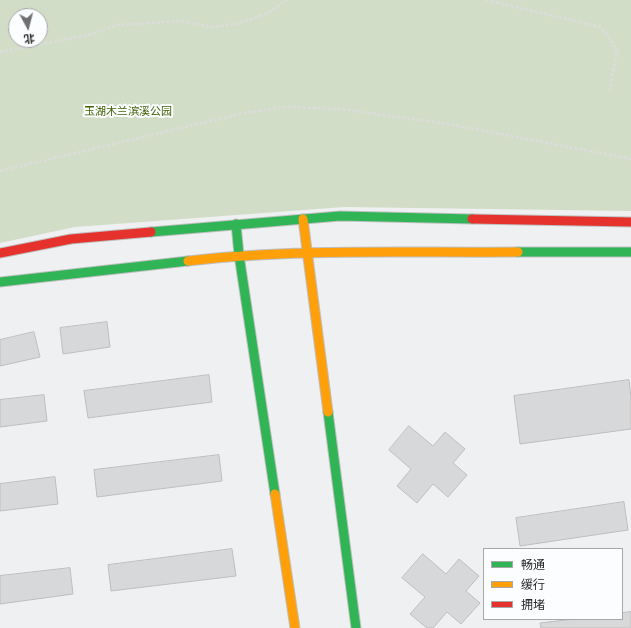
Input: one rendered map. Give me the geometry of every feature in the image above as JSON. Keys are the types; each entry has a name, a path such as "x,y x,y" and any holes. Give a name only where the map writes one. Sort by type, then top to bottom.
{"main road":[{"path":"0,253 71,239 340,216 631,222"},
{"path":"303,219 356,628"},
{"path":"236,224 239,255 295,628"},
{"path":"0,282 239,255 308,253 631,252"}],"path":[{"path":"0,52 93,34 116,25 181,21 211,27 237,24 266,14 288,0"},
{"path":"486,0 601,27 617,49 610,90"},
{"path":"0,171 244,113 286,107 340,109 448,124 631,159"}],"green space":[{"name":"玉湖木兰滨溪公园","path":"0,0 631,0 631,211 344,207 75,227 0,243"}],"building":[{"path":"107,322 110,347 63,354 60,328"},
{"path":"34,332 40,357 0,366 0,340"},
{"path":"209,375 212,402 88,418 84,391"},
{"path":"629,380 631,397 631,429 520,444 514,396"},
{"path":"44,395 47,421 0,427 0,400"},
{"path":"409,426 433,446 445,432 465,449 453,463 467,475 448,497 433,484 417,503 397,486 411,469 389,450"},
{"path":"219,455 222,481 97,497 94,470"},
{"path":"55,477 58,504 0,511 0,484"},
{"path":"624,502 628,530 520,546 516,518"},
{"path":"232,549 236,576 111,591 108,565"},
{"path":"423,554 446,574 459,559 479,576 466,591 480,603 461,624 447,612 433,628 427,628 410,614 425,597 402,578"},
{"path":"70,568 73,594 0,604 0,576"},
{"path":"631,612 631,628 541,628 540,623 566,620 623,620 623,613"}],"traffic: fast":[{"path":"151,232 340,216 472,219"},
{"path":"236,224 239,255 275,494"},
{"path":"518,252 631,252"},
{"path":"0,282 188,261"},
{"path":"328,412 356,628"}],"traffic: slow":[{"path":"303,219 328,412"},
{"path":"188,261 270,254 353,252 518,252"},
{"path":"275,494 295,628"}],"traffic: jam":[{"path":"472,219 631,222"},
{"path":"0,253 71,239 151,232"}]}
